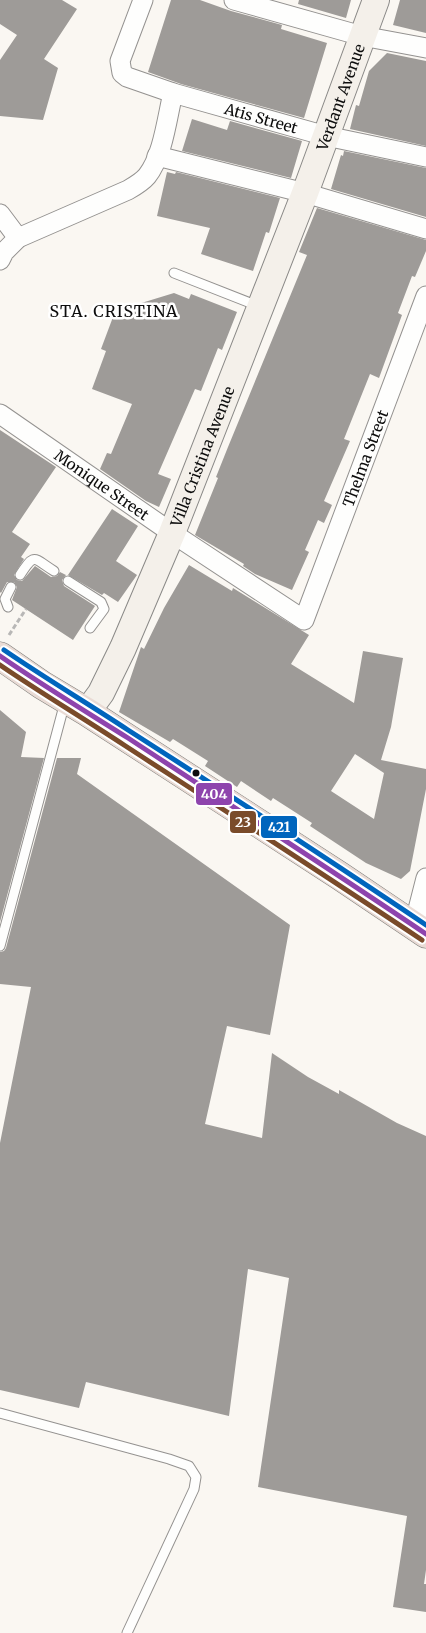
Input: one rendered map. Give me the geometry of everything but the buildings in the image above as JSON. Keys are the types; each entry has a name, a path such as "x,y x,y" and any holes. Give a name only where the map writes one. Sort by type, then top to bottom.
{"highway":[{"path":"4,646 77,706 423,932"}],"street":[{"name":"Atis Street","path":"143,0 120,61 122,73 127,77 173,93 326,136 426,157"},
{"path":"234,0 362,36 426,48"},
{"name":"Verdant Avenue","path":"304,193 376,0"},
{"path":"0,260 4,252 18,238 139,184 147,176 157,156 173,93"},
{"path":"157,156 304,193 426,229"},
{"name":"Villa Cristina Avenue","path":"77,706 101,693 123,648 172,533 304,193"},
{"path":"0,214 18,238"},
{"name":"Thelma Street","path":"304,620 426,296"},
{"name":"Monique Street","path":"0,414 172,533 304,620"},
{"path":"423,932 426,878"}],"lane":[{"path":"174,272 260,307"},
{"path":"20,575 29,560 32,559 54,571"},
{"path":"68,581 102,602 104,609 90,628"},
{"path":"8,607 5,599 11,587"},
{"path":"0,946 77,706"},
{"path":"0,1413 169,1459 189,1466 196,1477 194,1489 127,1633"}],"path":[{"path":"4,646 26,609"}],"transit line":[{"name":"421","path":"4,650 426,925"},
{"name":"404","path":"0,656 426,934"},
{"name":"23","path":"0,665 422,940"}],"district":[{"name":"STA. CRISTINA","path":"114,311"}]}
